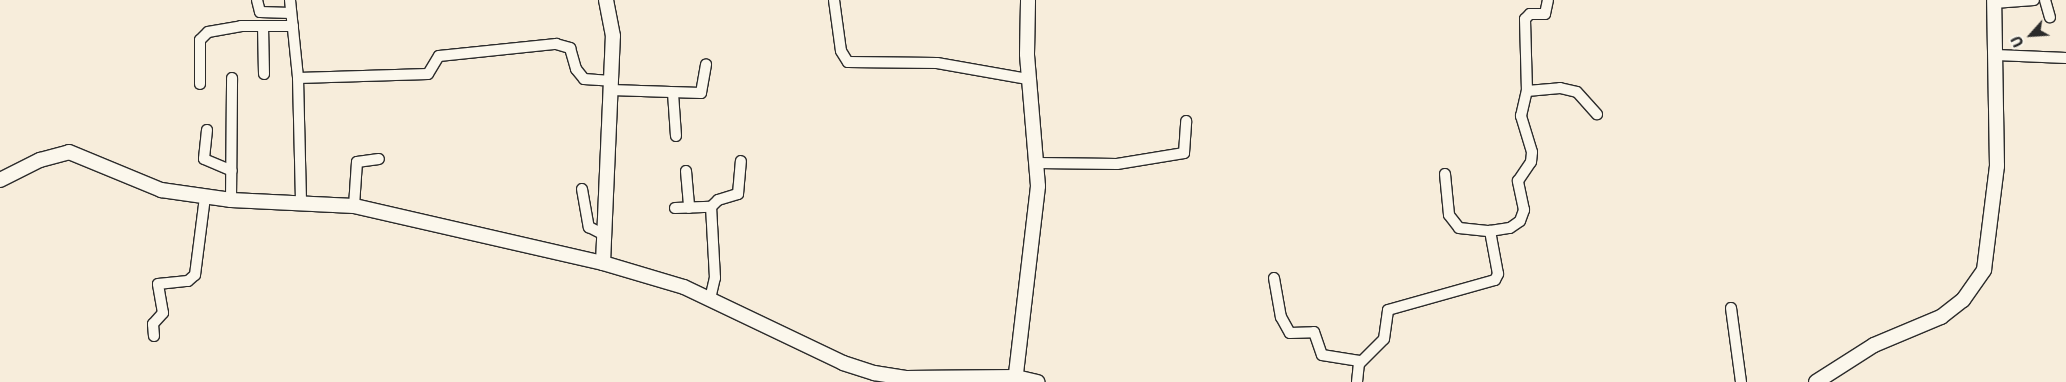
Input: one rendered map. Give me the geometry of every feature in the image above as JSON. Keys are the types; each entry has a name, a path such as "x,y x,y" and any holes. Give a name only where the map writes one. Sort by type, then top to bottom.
{"street":[{"path":"257,0 260,12 291,13"},
{"path":"290,0 298,78 301,201"},
{"path":"603,263 613,36 606,0"},
{"path":"834,0 842,51 848,62 937,63 1028,79"},
{"path":"1015,380 1038,163 1028,79 1028,0"},
{"path":"1445,174 1451,221 1459,228 1490,231 1518,224 1524,210 1518,187 1531,162 1530,140 1521,116 1527,91 1525,19 1534,14 1545,14 1548,0"},
{"path":"1816,382 1874,345 1941,317 1963,300 1984,270 1997,166 1994,1 2034,0"},
{"path":"2045,0 2050,17"},
{"path":"263,26 264,74"},
{"path":"200,84 202,36 233,27 293,26"},
{"path":"298,78 428,74 439,56 556,44 570,48 576,69 584,79 611,86 673,93 701,93 706,64"},
{"path":"1996,55 2046,60 2066,58"},
{"path":"231,200 232,78"},
{"path":"1527,91 1577,92 1598,114"},
{"path":"673,93 676,136"},
{"path":"1038,163 1117,164 1184,153 1186,121"},
{"path":"207,130 204,159 232,171"},
{"path":"0,180 40,160 69,152 161,190 231,200 301,201 354,206 603,263 710,299 843,363 874,373 906,378 1037,382"},
{"path":"354,206 357,162 379,159"},
{"path":"675,208 711,207 718,200 738,194 740,161"},
{"path":"686,172 688,208"},
{"path":"582,189 589,227 605,235"},
{"path":"154,336 153,324 163,313 158,284 188,280 195,275 205,197"},
{"path":"710,299 715,278 711,207"},
{"path":"1357,382 1360,362 1384,339 1388,310 1495,280 1498,274 1490,231"},
{"path":"1274,278 1281,317 1290,333 1314,332 1322,355 1360,362"},
{"path":"1731,308 1741,382"}]}
